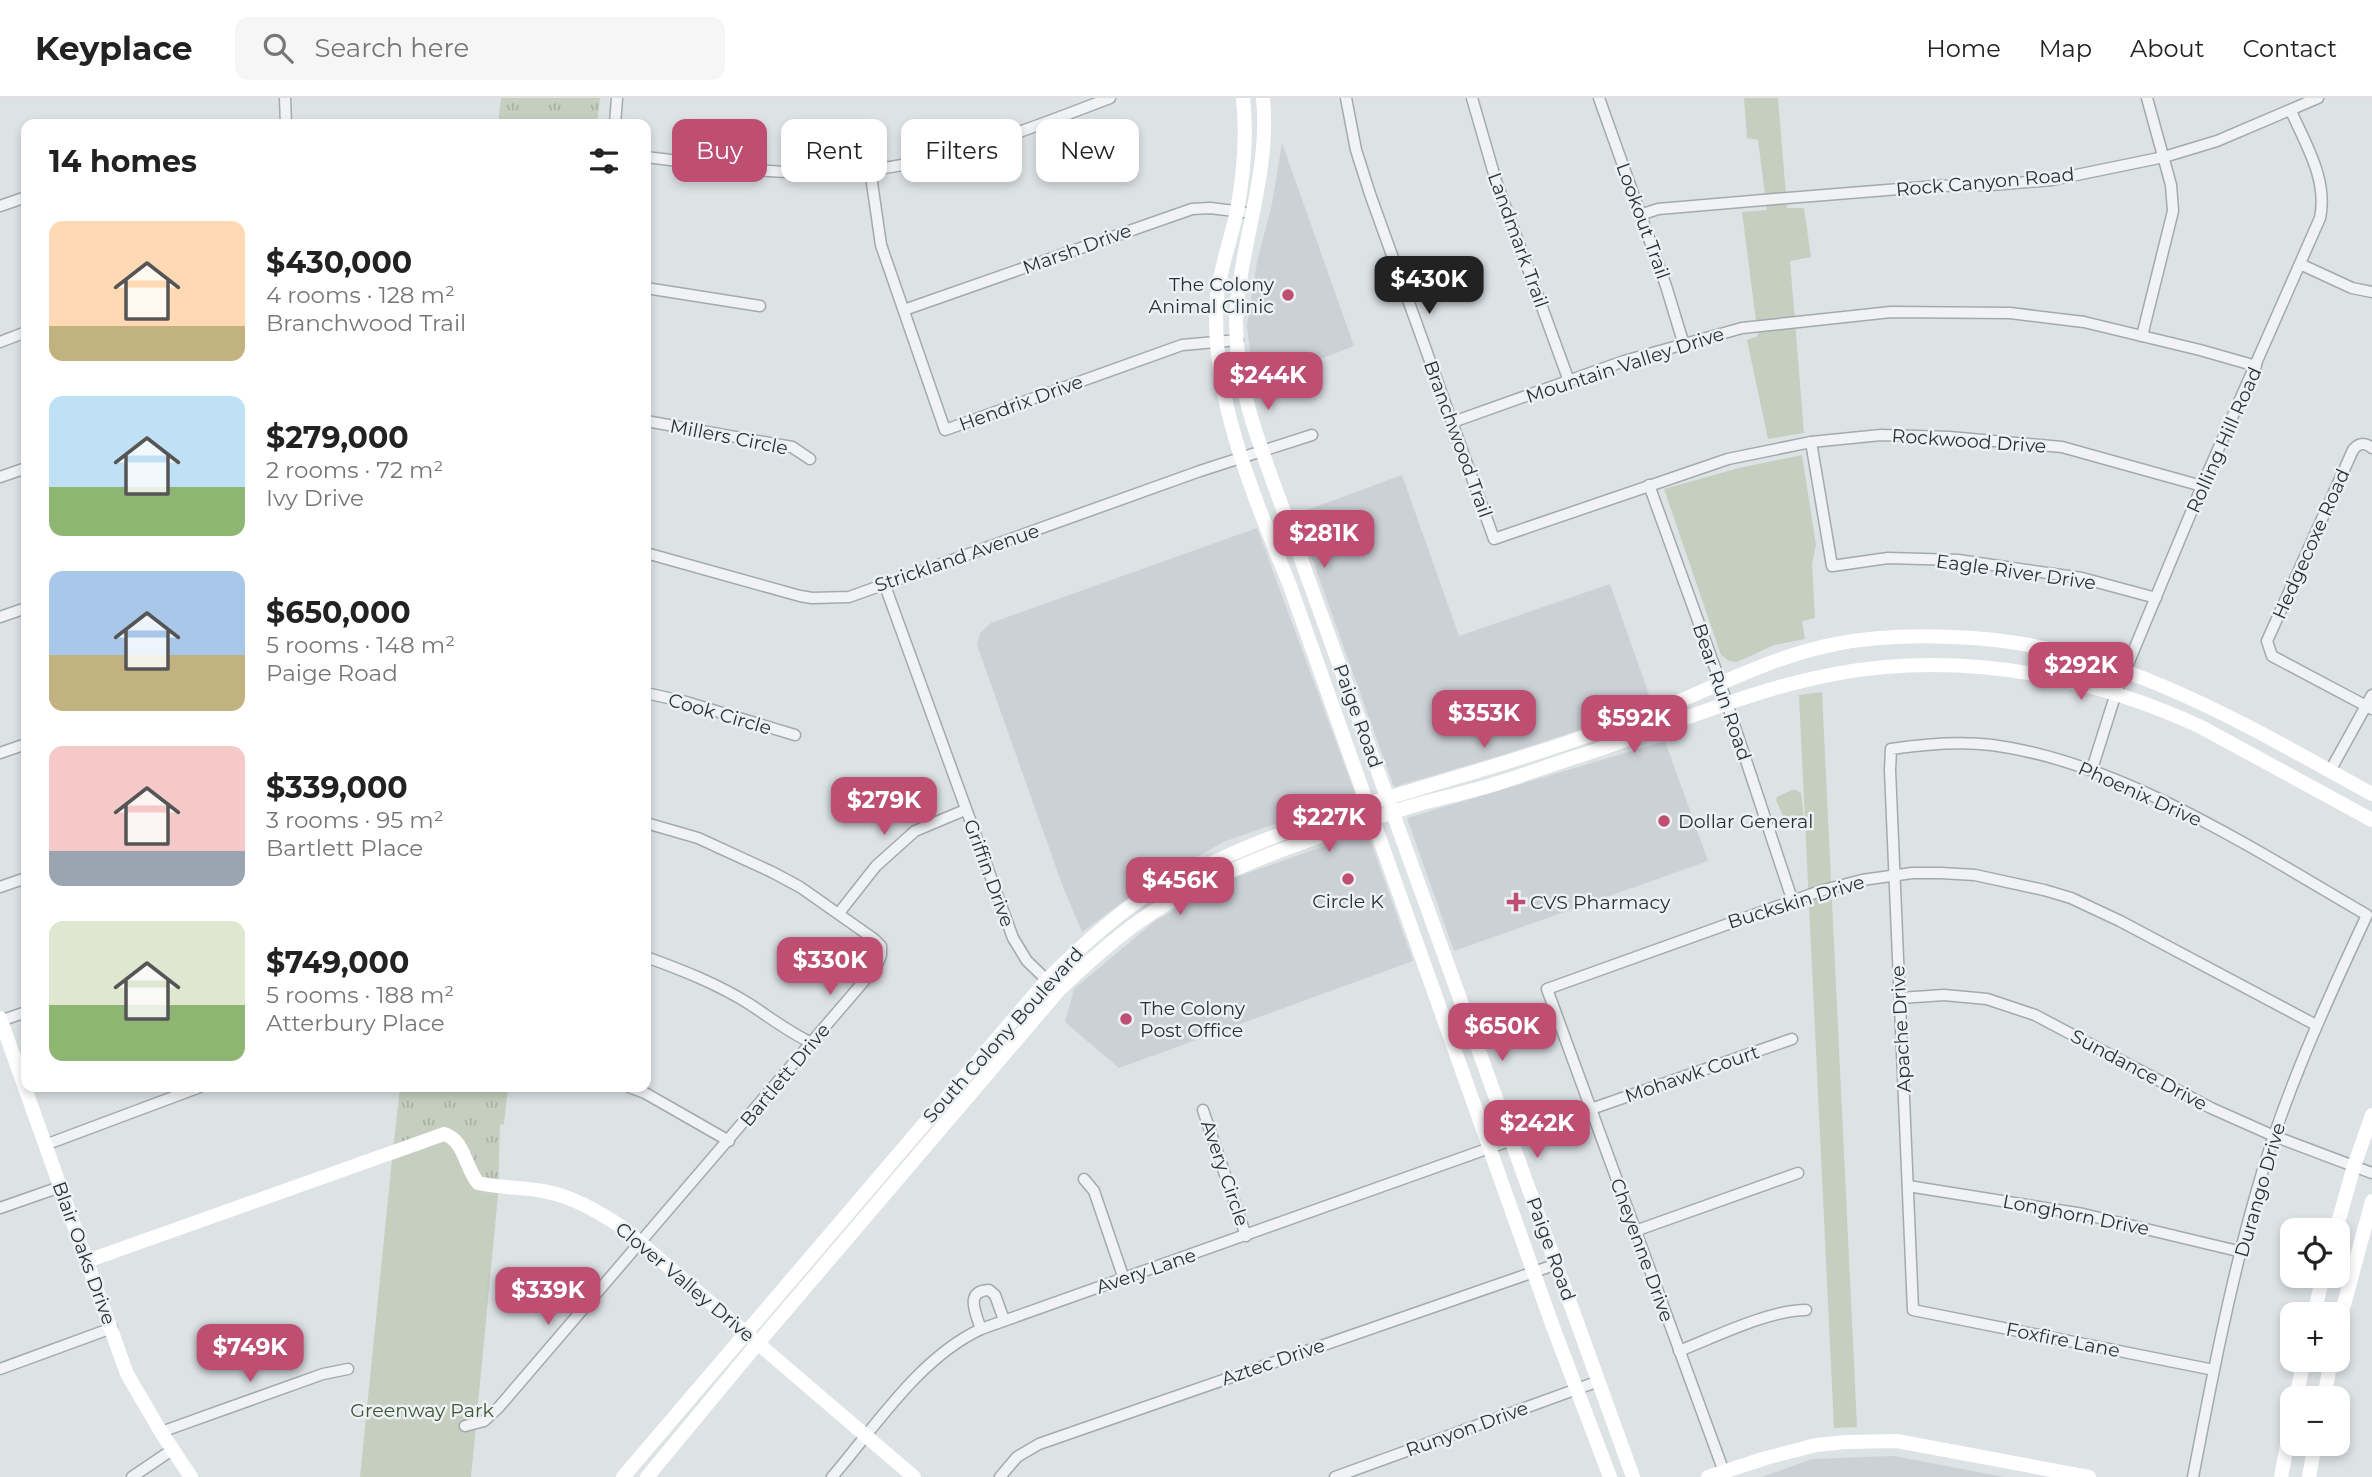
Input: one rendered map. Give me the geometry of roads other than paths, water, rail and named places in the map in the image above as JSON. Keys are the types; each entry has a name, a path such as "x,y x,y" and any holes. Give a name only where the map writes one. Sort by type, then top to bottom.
{"main road":[{"name":"Paige Road","path":"1242,98 1243,166 1237,210 1220,276 1217,302 1218,341 1227,404 1243,457 1534,1272 1610,1477"},
{"name":"Paige Road","path":"1263,98 1263,156 1240,277 1237,307 1242,383 1262,451 1633,1477"},
{"path":"1307,636 1327,629"},
{"name":"South Colony Boulevard","path":"623,1477 1047,980 1093,935 1142,898 1244,848 1388,796 1587,736 1786,657 1835,644 1904,636 2006,642 2053,650 2125,670 2166,686 2372,794"},
{"name":"South Colony Boulevard","path":"647,1477 1059,990 1132,927 1190,891 1272,854 1393,813 1514,777 1803,679 1853,670 1913,665 2019,671 2116,693 2172,713 2201,727 2372,820"},
{"path":"1587,736 1592,751"},
{"path":"1496,764 1503,772 1514,777"},
{"path":"1182,877 1190,891"},
{"path":"1112,921 1132,927"},
{"path":"1420,952 1440,941"},
{"name":"Blair Oaks Drive","path":"0,1020 21,1078"},
{"name":"Blair Oaks Drive","path":"26,1092 127,1374 160,1432 191,1477"},
{"path":"2339,1218 2372,1115"},
{"path":"922,1125 935,1136"},
{"name":"Clover Valley Drive","path":"87,1261 444,1134 452,1136 459,1143 471,1174 478,1183 563,1196 622,1227 914,1477"},
{"path":"2345,1302 2372,1201"},
{"path":"1708,1477 1766,1458 1816,1446 1897,1441 2089,1477"},
{"path":"2281,1477 2285,1456"},
{"path":"2309,1477 2313,1456"}],"street":[{"path":"285,98 286,119"},
{"path":"615,119 617,98"},
{"path":"887,166 945,155 1017,133 1110,98"},
{"name":"Branchwood Trail","path":"1346,98 1356,150 1370,194 1494,539"},
{"name":"Landmark Trail","path":"1472,98 1496,181 1569,381"},
{"name":"Lookout Trail","path":"1599,98 1666,286 1684,345"},
{"path":"2142,336 2173,211 2171,185 2147,98"},
{"name":"Rock Canyon Road","path":"1640,215 1658,209 1774,198 2053,180 2164,157 2217,141 2318,98"},
{"name":"Rolling Hill Road","path":"2092,769 2125,670 2202,486 2320,218 2323,193 2317,169 2291,111"},
{"path":"651,157 781,170"},
{"name":"Hendrix Drive","path":"872,182 881,245 946,430 1182,345 1238,340"},
{"path":"0,206 21,199"},
{"name":"Marsh Drive","path":"904,310 1192,209 1237,210 1253,216"},
{"path":"2300,264 2353,288 2372,292"},
{"path":"651,289 760,306"},
{"name":"Mountain Valley Drive","path":"1453,422 1624,361 1742,328 1891,313 2010,313 2084,322 2256,366"},
{"path":"0,342 21,334"},
{"name":"Millers Circle","path":"651,422 792,447 810,459"},
{"name":"Strickland Avenue","path":"651,554 784,593 812,598 849,597 1312,435"},
{"name":"Rockwood Drive","path":"1494,539 1728,459 1811,442 1881,435 1936,436 2062,447 2202,486"},
{"name":"Eagle River Drive","path":"1811,442 1832,566 1888,558 1958,560 2082,578 2156,598"},
{"name":"Hedgecoxe Road","path":"2369,707 2272,656 2268,637 2353,450 2360,444 2372,448"},
{"path":"0,477 21,470"},
{"name":"Bear Run Road","path":"1649,485 1792,899"},
{"name":"Griffin Drive","path":"884,583 1013,938 1027,961 1059,990"},
{"path":"0,617 21,610"},
{"name":"Cook Circle","path":"651,694 795,735"},
{"path":"2330,771 2369,707 2372,695"},
{"name":"Phoenix Drive","path":"1891,749 1932,743 1992,745 2092,769 2158,799 2247,845 2367,915"},
{"path":"0,753 21,746"},
{"name":"Apache Drive","path":"1891,749 1913,1310"},
{"path":"839,913 876,866 915,831 965,810"},
{"name":"Bartlett Drive","path":"465,1426 484,1421 499,1407 812,1044 876,967 881,954 881,946 874,939 800,887 698,838 651,824"},
{"name":"Buckskin Drive","path":"1547,989 1792,899 1862,880 1931,873 1975,875 2071,898 2120,921 2316,1025"},
{"path":"0,887 21,880"},
{"name":"Durango Drive","path":"2193,1477 2214,1370 2255,1196 2274,1136 2316,1025 2367,915"},
{"path":"651,959 707,981 812,1044"},
{"name":"Cheyenne Drive","path":"1547,989 1724,1472"},
{"name":"Sundance Drive","path":"1900,998 1964,996 1987,999 2035,1015 2211,1108 2274,1136 2372,1173"},
{"path":"0,1020 21,1014"},
{"name":"Mohawk Court","path":"1591,1109 1792,1039"},
{"path":"45,1145 187,1092"},
{"path":"642,1092 729,1141"},
{"name":"Avery Circle","path":"1203,1110 1246,1236"},
{"name":"Avery Lane","path":"832,1477 931,1361 962,1337 1511,1140"},
{"path":"1635,1231 1798,1173"},
{"path":"1084,1179 1094,1191 1124,1279"},
{"name":"Longhorn Drive","path":"1908,1186 2083,1214 2242,1252"},
{"path":"0,1208 60,1187"},
{"name":"Aztec Drive","path":"1000,1477 1017,1457 1039,1444 1556,1264"},
{"path":"981,1329 972,1304 974,1296 981,1291 989,1290 995,1295 1004,1320"},
{"path":"1679,1351 1773,1315 1806,1310"},
{"name":"Foxfire Lane","path":"1913,1310 2214,1370"},
{"path":"0,1368 111,1328"},
{"path":"160,1432 323,1374 348,1369"},
{"name":"Runyon Drive","path":"1335,1477 1599,1381"},
{"path":"132,1477 172,1450"}],"place":[{"name":"The Colony Animal Clinic","path":"1288,295"},
{"name":"Dollar General","path":"1664,821"},
{"name":"Circle K","path":"1348,879"},
{"name":"CVS Pharmacy","path":"1516,902"},
{"name":"The Colony Post Office","path":"1126,1019"}],"park label":[{"name":"Greenway Park","path":"422,1410"}]}
